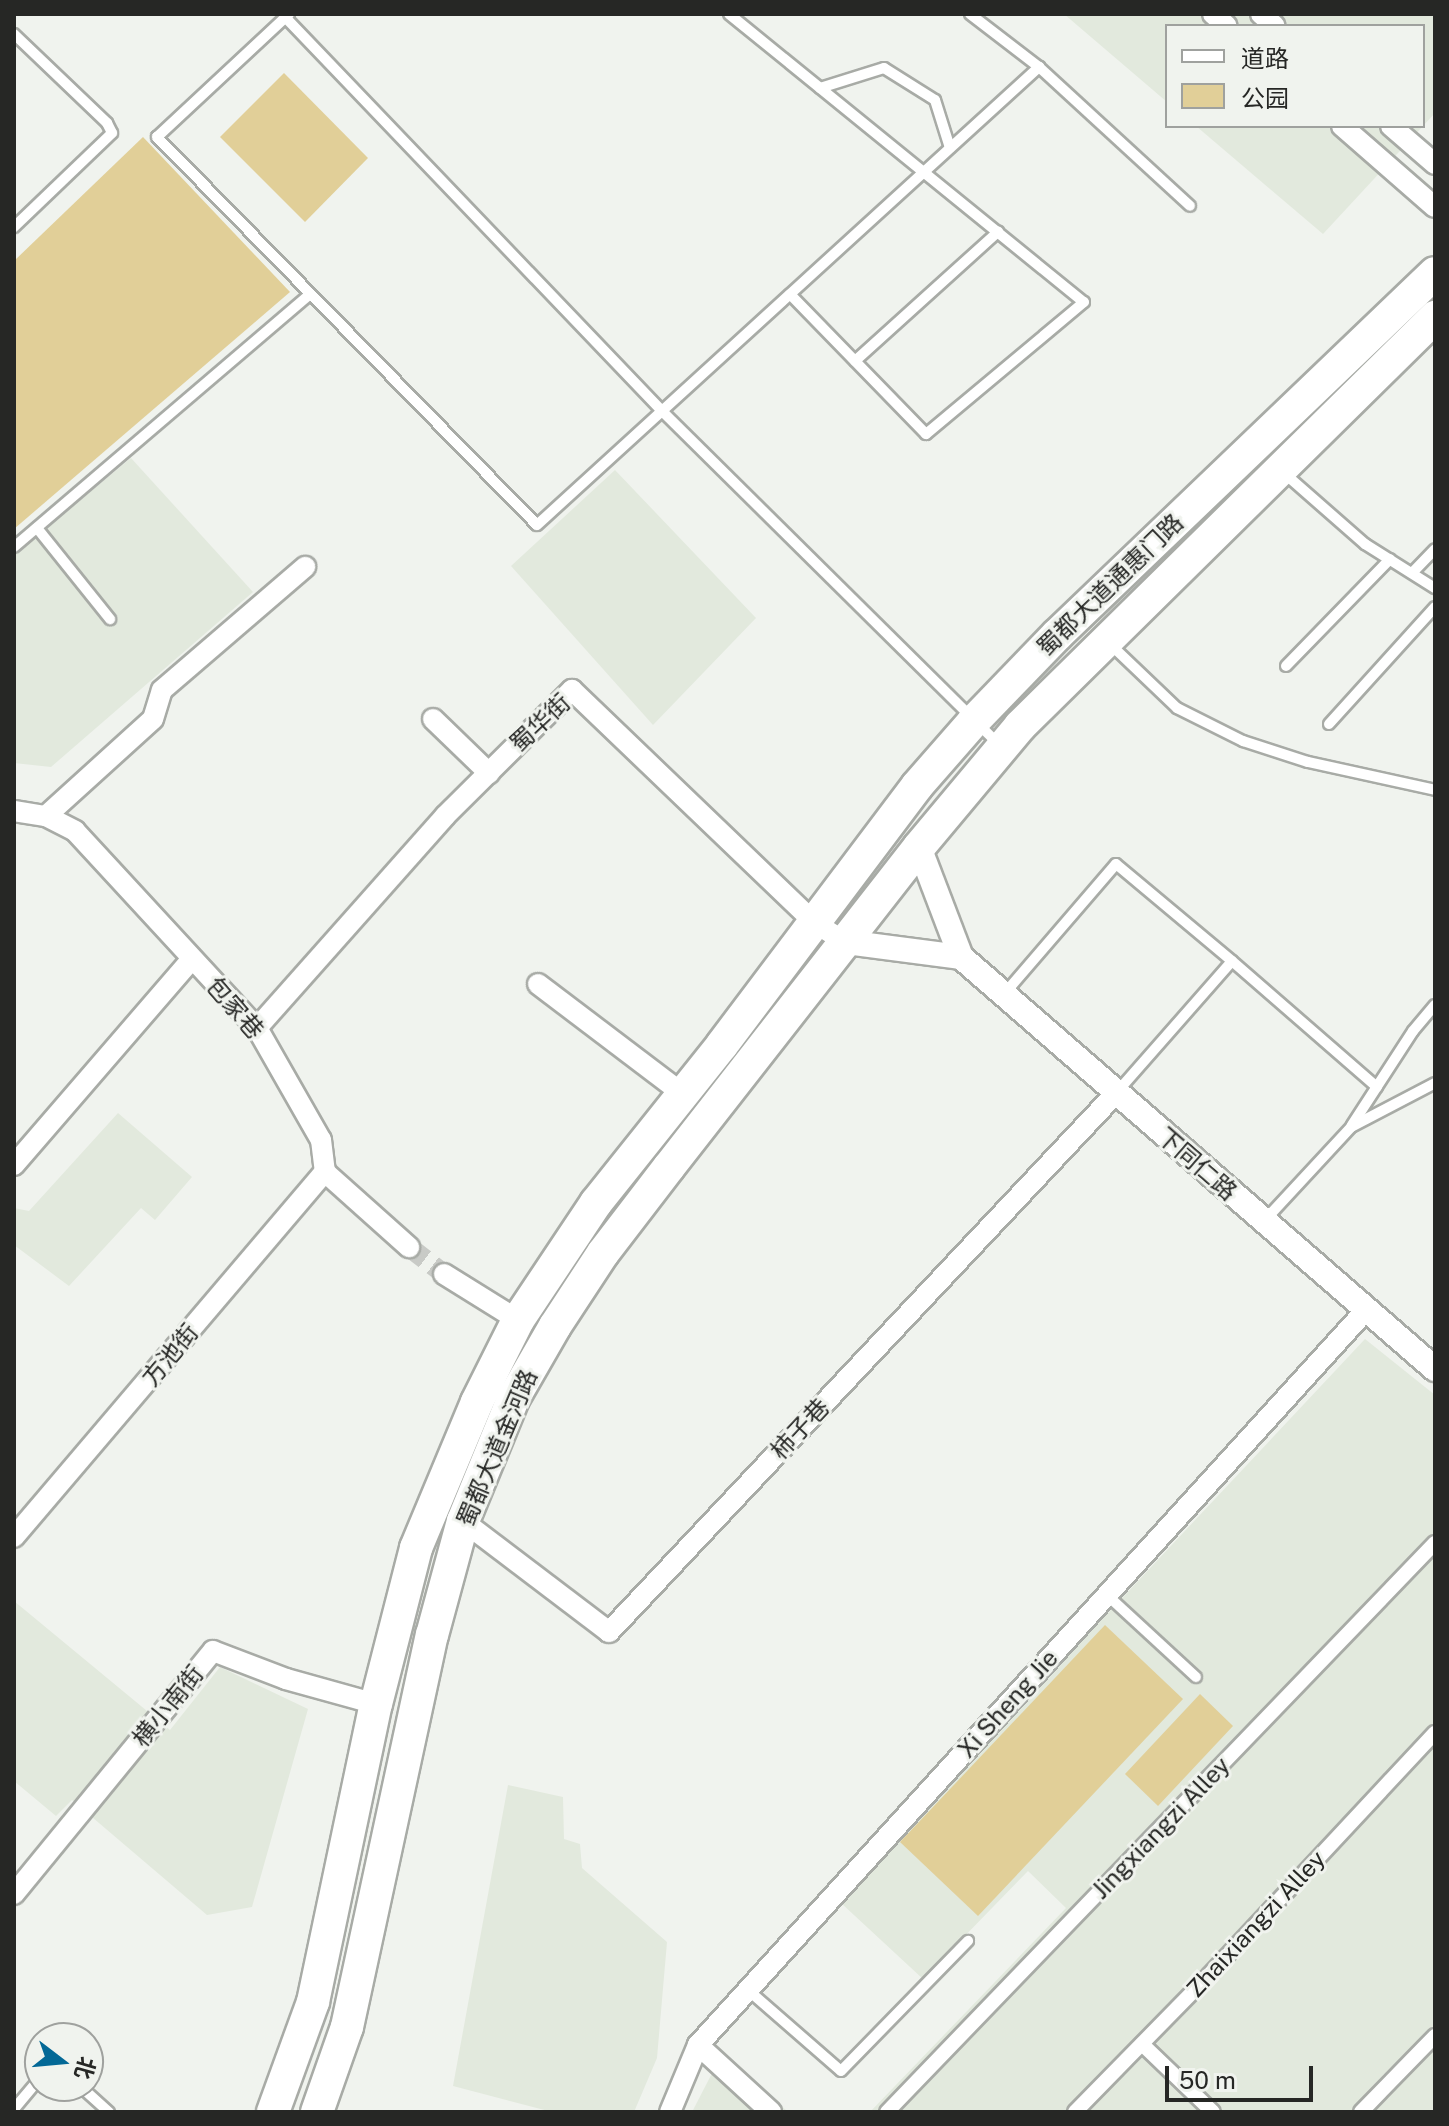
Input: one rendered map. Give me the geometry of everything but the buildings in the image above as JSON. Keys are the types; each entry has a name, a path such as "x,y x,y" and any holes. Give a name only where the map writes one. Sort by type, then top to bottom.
{"main road":[{"name":"蜀都大道通惠门路","path":"814,922 890,822 973,722 1057,635 1435,273"},
{"name":"蜀都大道通惠门路","path":"919,847 1002,748 1105,640 1279,469 1432,325"},
{"path":"845,942 890,822"},
{"name":"蜀都大道金河路","path":"317,2112 347,2027 432,1635 463,1521 513,1399 603,1253 919,847"},
{"name":"蜀都大道金河路","path":"273,2112 313,2002 376,1704 416,1548 472,1415 518,1320 596,1203 814,922"}],"street":[{"path":"1344,128 1435,207"},
{"path":"1393,128 1435,164"},
{"path":"46,816 153,719 162,690 305,567"},
{"name":"蜀华街","path":"257,1028 445,816 572,690 814,922 845,942"},
{"path":"433,719 489,773"},
{"name":"包家巷","path":"14,811 46,816 75,831 257,1028 321,1140 325,1172"},
{"name":"下同仁路","path":"919,847 961,957 1435,1369"},
{"path":"845,942 961,957"},
{"path":"14,1165 191,960"},
{"path":"538,984 683,1094"},
{"name":"柿子巷","path":"463,1521 609,1632 1116,1093"},
{"path":"325,1172 409,1247"},
{"name":"方池街","path":"14,1537 325,1172"},
{"path":"444,1274 518,1320"},
{"name":"Xi Sheng Jie","path":"670,2112 698,2045 1366,1310"},
{"name":"Jingxiangzi Alley","path":"887,2112 1435,1543"},
{"name":"横小南街","path":"14,1894 213,1651 286,1679 376,1704"},
{"name":"Zhaixiangzi Alley","path":"1075,2112 1435,1733"},
{"path":"1361,2112 1435,2036"},
{"path":"1142,2044 1213,2112"},
{"path":"698,2045 771,2112"}],"lane":[{"path":"729,14 1084,302 926,434 790,294"},
{"path":"970,14 1039,67 1190,206"},
{"path":"1002,748 662,411 287,16 157,137 537,525 662,411 790,294 926,173 1039,67"},
{"path":"14,34 107,123 112,133 14,227"},
{"path":"820,88 884,68 935,100 950,148"},
{"path":"855,361 998,232"},
{"path":"14,547 309,295"},
{"path":"1279,469 1365,544 1435,588"},
{"path":"37,528 110,619"},
{"path":"1412,573 1435,549"},
{"path":"1286,666 1390,559"},
{"path":"1329,724 1435,607"},
{"path":"1105,640 1177,708 1243,741 1308,762 1435,790"},
{"path":"1003,994 1116,864 1377,1087"},
{"path":"1116,1093 1232,961"},
{"path":"1263,1221 1351,1127 1435,1005"},
{"path":"1351,1127 1435,1083"},
{"path":"1107,1595 1196,1677"},
{"path":"748,1990 841,2071 968,1941"}],"shaded area":[{"path":"1064,14 1435,14 1435,113 1425,124 1425,24 1165,24 1165,100"},
{"path":"1198,128 1421,128 1323,234"},
{"path":"131,458 253,592 51,767 14,763 14,555"},
{"path":"615,470 756,618 653,725 511,566"},
{"path":"118,1113 192,1177 155,1220 141,1208 69,1286 14,1245 14,1208 29,1211"},
{"path":"1365,1339 1435,1395 1435,2112 870,2112 1066,1908 1028,1871 923,1979 841,1903 925,1808"},
{"path":"14,1601 170,1730 220,1667 308,1709 252,1907 207,1915 72,1800 56,1816 14,1781"},
{"path":"508,1785 563,1797 564,1839 580,1844 582,1868 667,1942 657,2058 634,2112 552,2112 453,2086"},
{"path":"723,2052 788,2112 692,2112"}],"green space":[{"path":"284,73 368,158 305,222 220,137"},
{"path":"143,137 290,292 14,529 14,261"},
{"path":"1105,1625 1183,1699 978,1916 900,1842"},
{"path":"1200,1694 1233,1726 1158,1806 1125,1774"}],"tunnel":[{"path":"409,1247 444,1274"}]}
